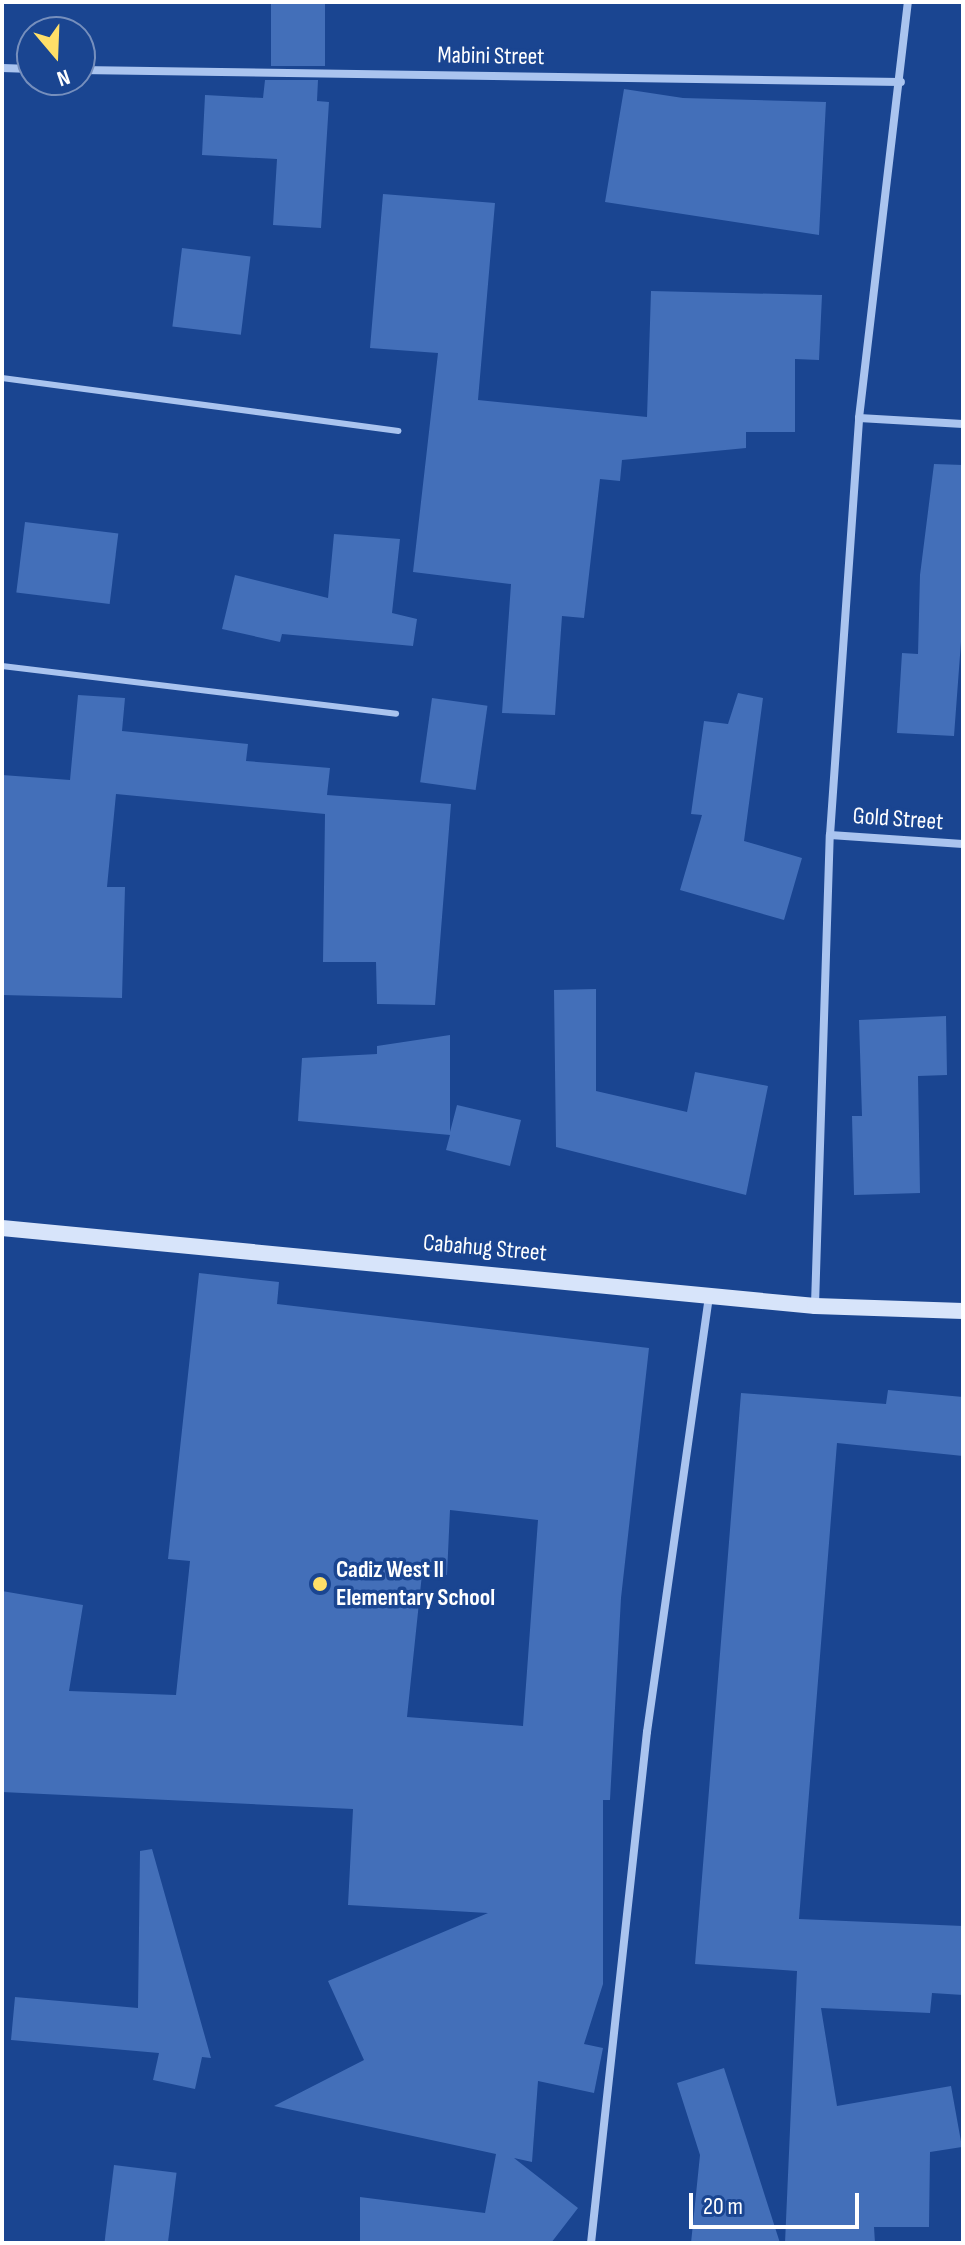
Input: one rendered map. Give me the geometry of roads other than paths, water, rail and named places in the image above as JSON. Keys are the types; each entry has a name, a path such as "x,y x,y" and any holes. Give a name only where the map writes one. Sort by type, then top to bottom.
{"street":[{"path":"815,1306 830,835 859,418 901,82 908,2"},
{"name":"Mabini Street","path":"96,70 901,82"},
{"path":"859,418 963,424"},
{"name":"Gold Street","path":"830,835 963,844"},
{"name":"Cabahug Street","path":"2,1228 709,1293 815,1306 963,1311"},
{"path":"591,2243 647,1732 709,1293"}],"lane":[{"path":"2,378 398,431"},
{"path":"2,666 396,714"}],"place":[{"name":"Cadiz West II Elementary School","path":"320,1584"}]}
